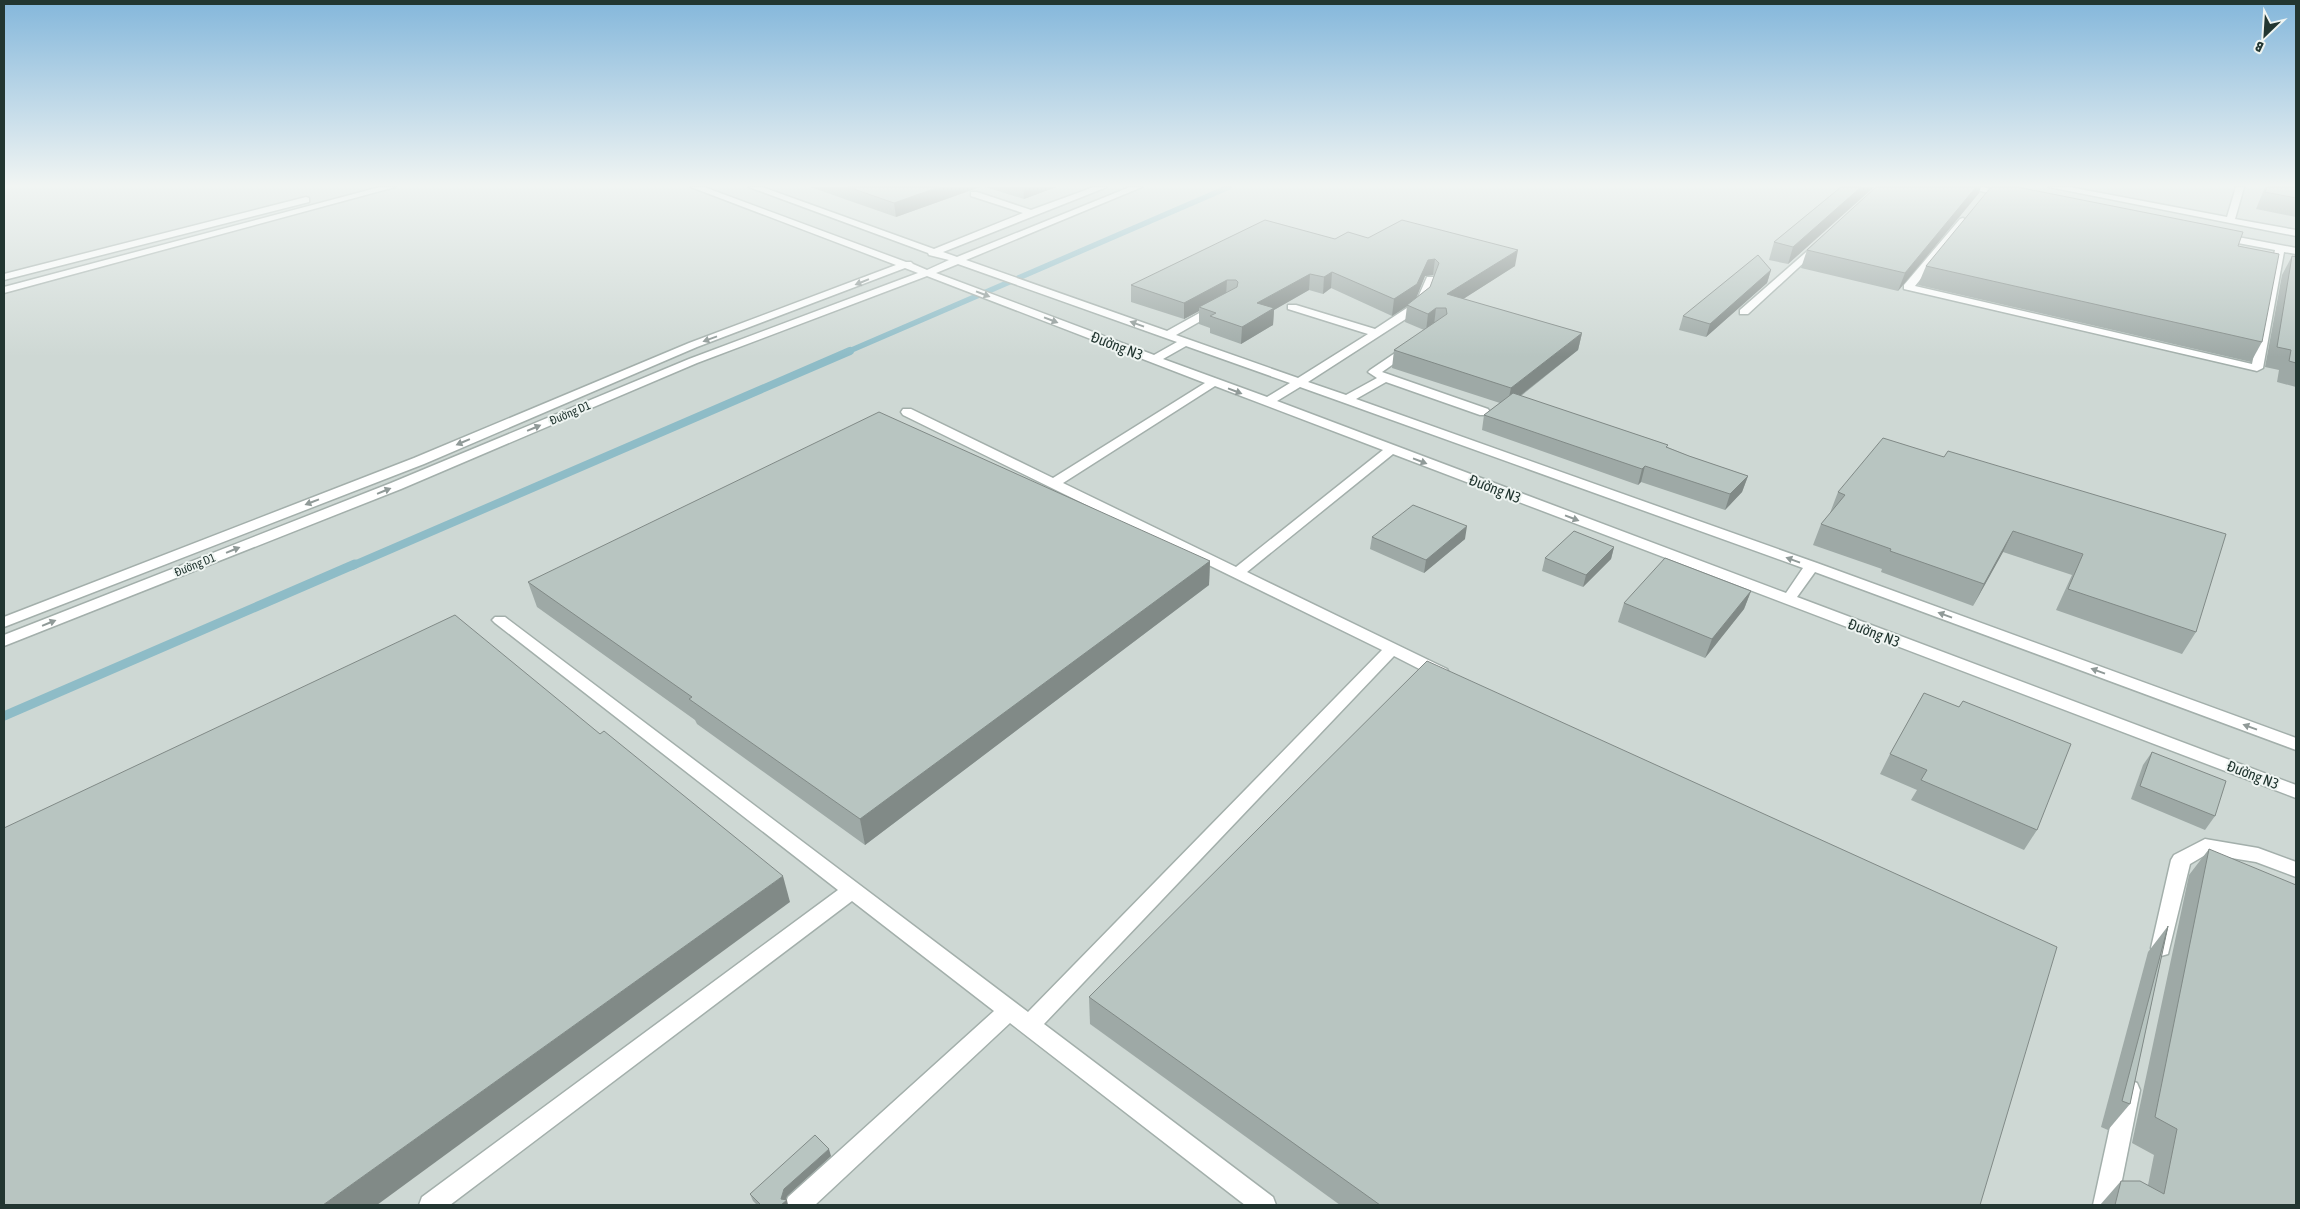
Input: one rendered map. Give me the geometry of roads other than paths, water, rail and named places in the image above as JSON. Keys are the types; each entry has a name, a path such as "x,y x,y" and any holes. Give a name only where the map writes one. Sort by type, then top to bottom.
{"street":[{"path":"4,278 138,243"},
{"path":"4,290 179,243"},
{"name":"Đường N3","path":"848,243 2296,792"},
{"name":"Đường N3","path":"910,243 1812,566 2296,744"},
{"name":"Đường D1","path":"4,622 419,460 693,345 905,265 956,243"},
{"name":"Đường D1","path":"4,641 396,486 693,361 927,273 999,243"},
{"path":"1744,312 1820,243"},
{"path":"1944,243 1908,286 2257,368 2280,248"},
{"path":"2256,243 2296,251"},
{"path":"1266,403 1421,303 1430,279"},
{"path":"1168,336 1223,305"},
{"path":"1292,307 1377,333"},
{"path":"1153,360 1185,342"},
{"path":"1414,345 1374,372 1384,378 1484,412"},
{"path":"1346,400 1384,378"},
{"path":"1053,484 1213,383"},
{"path":"907,412 1455,680"},
{"path":"1236,574 1391,450"},
{"path":"1788,600 1812,566"},
{"path":"500,620 1264,1205"},
{"path":"1029,1026 1392,650"},
{"path":"2157,965 2181,860 2205,846 2258,855 2296,870"},
{"path":"431,1205 852,890"},
{"path":"797,1205 1010,1010"},
{"path":"2105,1205 2134,1070"}],"waterway":[{"path":"847,352 1098,243"},
{"path":"352,566 850,351"},
{"path":"4,716 355,564"}]}
